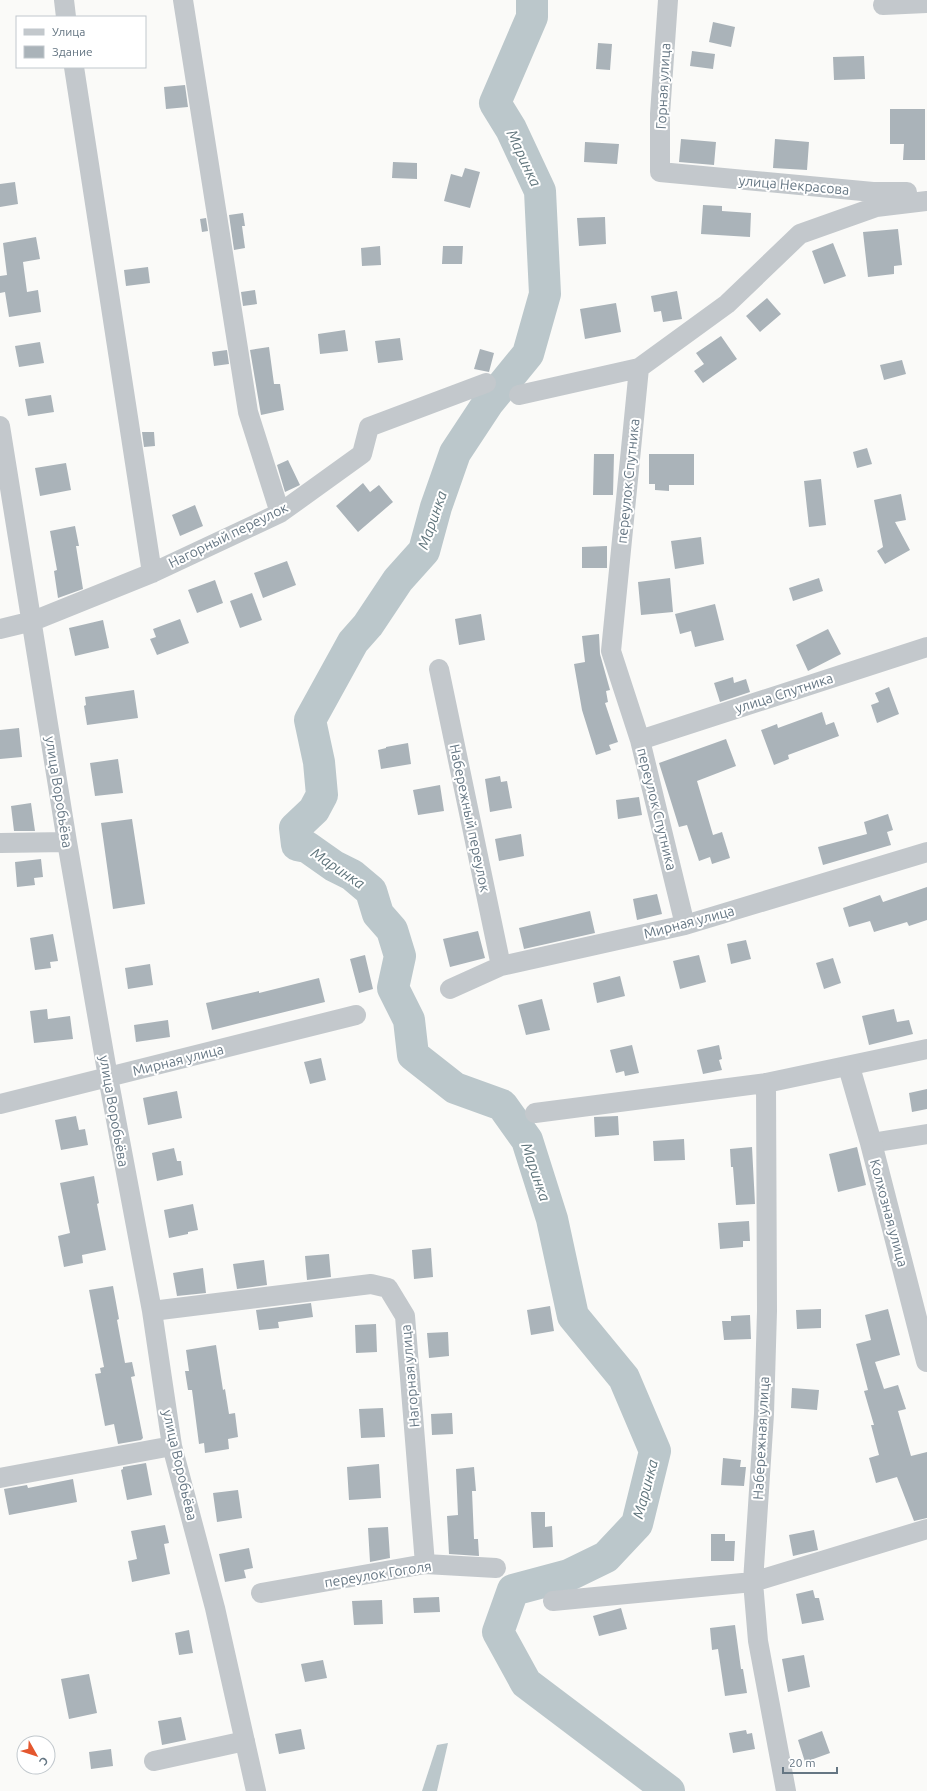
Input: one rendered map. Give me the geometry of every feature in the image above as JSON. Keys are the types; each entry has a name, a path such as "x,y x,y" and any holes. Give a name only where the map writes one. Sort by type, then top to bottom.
{"street":[{"path":"64,0 66,16"},
{"path":"183,0 248,412 280,513"},
{"name":"Горная улица","path":"660,172 660,114 668,0"},
{"path":"883,5 927,3"},
{"path":"74,68 152,573"},
{"name":"улица Некрасова","path":"660,172 873,192 927,192"},
{"path":"519,395 639,368 726,304 800,234 876,207 927,201"},
{"name":"переулок Спутника","path":"639,368 611,651 640,740 685,925"},
{"name":"Нагорный переулок","path":"0,629 33,621 152,573 280,513 362,454 369,428 486,383"},
{"name":"улица Воробьёва","path":"0,426 33,621 67,842 108,1077 152,1311 172,1446 215,1608 256,1791"},
{"name":"улица Спутника","path":"640,740 927,646"},
{"name":"Набережный переулок","path":"440,669 501,966"},
{"path":"0,844 67,842"},
{"name":"Мирная улица","path":"450,988 501,966 685,925 927,852"},
{"name":"Мирная улица","path":"0,1104 356,1015"},
{"path":"535,1113 766,1083 927,1049"},
{"name":"Колхозная улица","path":"849,1066 871,1143 927,1361"},
{"name":"Набережная улица","path":"766,1083 767,1311 764,1414 753,1582 758,1641 786,1791"},
{"path":"871,1143 927,1134"},
{"name":"Нагорная улица","path":"152,1311 371,1284 388,1288 405,1316 425,1564"},
{"path":"0,1478 172,1446"},
{"path":"553,1601 753,1582 927,1529"},
{"name":"переулок Гоголя","path":"261,1593 425,1564 496,1568"},
{"path":"154,1761 244,1741"}],"shaded area":[{"path":"448,1743 437,1791 422,1791 437,1745"}],"building":[{"path":"713,22 735,27 731,47 709,42"},
{"path":"598,43 612,44 610,70 596,69"},
{"path":"692,51 715,54 713,69 690,66"},
{"path":"864,56 865,79 834,80 833,57"},
{"path":"185,85 188,107 166,109 164,87"},
{"path":"890,109 925,109 925,160 903,160 904,144 890,144"},
{"path":"681,139 716,142 714,165 679,162"},
{"path":"775,139 809,142 807,170 773,168"},
{"path":"585,142 619,144 617,164 584,162"},
{"path":"393,162 417,163 417,179 392,178"},
{"path":"465,168 480,172 470,208 444,201 451,174 462,177"},
{"path":"15,182 18,204 0,207 0,184"},
{"path":"703,205 722,206 722,211 751,213 750,237 701,234"},
{"path":"243,213 245,226 242,226 245,248 234,250 229,215"},
{"path":"605,217 606,244 579,246 577,218"},
{"path":"206,218 208,231 202,232 200,219"},
{"path":"898,229 902,265 894,266 894,274 868,277 863,232"},
{"path":"36,237 40,259 23,262 27,292 38,290 41,312 9,317 5,292 0,293 0,276 7,275 3,243"},
{"path":"833,243 846,276 824,284 812,251"},
{"path":"380,246 381,265 362,266 361,248"},
{"path":"443,246 463,246 462,264 442,264"},
{"path":"148,267 150,283 126,286 124,270"},
{"path":"255,290 257,304 243,306 241,292"},
{"path":"677,291 682,319 663,322 661,311 654,312 651,296"},
{"path":"767,298 781,314 760,332 746,316"},
{"path":"616,303 621,332 585,339 580,309"},
{"path":"345,330 348,351 320,354 318,334"},
{"path":"721,336 737,359 703,383 694,371 704,364 696,353"},
{"path":"400,338 403,360 378,363 375,341"},
{"path":"40,342 44,363 19,367 15,346"},
{"path":"269,347 274,384 280,384 284,410 261,415 250,350"},
{"path":"480,349 494,353 489,372 474,369"},
{"path":"227,350 229,364 214,366 212,352"},
{"path":"902,360 906,374 884,380 880,365"},
{"path":"51,395 54,412 28,416 25,399"},
{"path":"142,432 154,432 155,446 144,447"},
{"path":"867,448 872,464 857,468 853,452"},
{"path":"594,454 614,454 613,495 593,495"},
{"path":"649,454 694,454 694,485 669,485 669,491 655,490 655,484 649,484"},
{"path":"288,460 300,485 285,492 277,465"},
{"path":"66,463 71,490 40,496 35,468"},
{"path":"821,479 826,525 809,527 804,481"},
{"path":"363,483 370,492 379,485 393,502 358,532 336,506"},
{"path":"901,494 906,520 895,522 910,550 885,564 877,551 883,547 874,500"},
{"path":"195,505 203,526 180,536 172,515"},
{"path":"75,526 79,546 76,546 83,589 58,598 54,571 57,570 50,531"},
{"path":"701,537 704,564 675,569 671,541"},
{"path":"607,546 607,568 582,568 582,547"},
{"path":"287,561 296,585 263,598 254,573"},
{"path":"670,578 673,612 641,615 638,582"},
{"path":"819,578 823,591 793,601 789,588"},
{"path":"215,580 223,603 197,613 188,590"},
{"path":"252,593 262,620 240,628 230,601"},
{"path":"715,604 724,640 695,647 691,631 680,634 675,614"},
{"path":"481,614 485,640 459,645 455,619"},
{"path":"180,619 189,643 157,655 150,639 156,637 153,629"},
{"path":"103,620 109,648 75,656 69,628"},
{"path":"828,629 841,654 808,671 796,645"},
{"path":"599,634 600,654 610,690 606,691 608,702 605,703 618,742 609,745 611,750 596,755 582,710 574,664 585,662 582,636"},
{"path":"733,677 734,683 746,679 750,692 720,702 714,683"},
{"path":"889,687 899,714 877,723 871,705 879,702 875,693"},
{"path":"134,690 138,718 87,725 84,706 86,705 85,697"},
{"path":"822,712 826,725 834,722 839,736 788,755 789,759 774,765 761,730 777,724 778,728"},
{"path":"19,728 22,757 0,759 0,730"},
{"path":"726,739 736,766 697,781 713,835 722,832 730,858 712,864 710,857 699,861 687,825 679,827 659,763"},
{"path":"408,743 411,764 381,769 378,750"},
{"path":"118,759 123,793 95,796 90,763"},
{"path":"500,776 501,782 507,781 512,808 490,812 485,779"},
{"path":"440,785 444,811 418,815 413,790"},
{"path":"639,797 642,815 618,819 616,800"},
{"path":"31,803 35,831 14,831 11,806"},
{"path":"888,814 893,830 887,832 891,845 823,865 818,847 867,834 864,822"},
{"path":"132,819 145,904 113,909 101,823"},
{"path":"521,834 524,856 499,861 495,839"},
{"path":"41,859 43,877 34,878 35,885 17,887 15,862"},
{"path":"927,887 927,920 909,926 907,922 874,932 870,921 849,927 843,908 880,895 883,902"},
{"path":"657,894 662,914 637,920 633,899"},
{"path":"590,911 595,933 524,949 519,928"},
{"path":"478,931 485,958 450,967 443,939"},
{"path":"53,934 58,961 50,962 51,968 35,970 30,938"},
{"path":"746,940 751,959 731,964 727,944"},
{"path":"365,955 373,989 359,993 350,959"},
{"path":"699,955 706,982 680,989 673,961"},
{"path":"833,958 841,983 824,989 816,963"},
{"path":"150,964 153,985 128,989 125,968"},
{"path":"620,976 625,996 597,1003 593,983"},
{"path":"319,978 325,1002 212,1030 206,1003 259,991 259,993"},
{"path":"542,999 550,1030 526,1035 518,1005"},
{"path":"47,1009 48,1019 70,1016 73,1039 34,1043 30,1011"},
{"path":"894,1009 897,1022 909,1020 913,1034 869,1045 862,1016"},
{"path":"168,1020 170,1037 136,1042 134,1025"},
{"path":"632,1045 639,1073 625,1076 624,1071 616,1073 610,1050"},
{"path":"719,1045 722,1059 719,1060 722,1070 703,1074 697,1050"},
{"path":"321,1058 326,1080 310,1084 304,1062"},
{"path":"927,1089 927,1109 912,1112 909,1093"},
{"path":"177,1091 182,1118 148,1125 143,1098"},
{"path":"76,1116 79,1130 85,1129 88,1145 61,1150 55,1120"},
{"path":"618,1116 619,1135 595,1137 594,1117"},
{"path":"684,1139 685,1160 654,1161 653,1141"},
{"path":"752,1147 755,1204 736,1205 730,1149"},
{"path":"857,1147 866,1185 838,1192 829,1154"},
{"path":"174,1148 177,1161 181,1161 183,1175 157,1181 152,1153"},
{"path":"94,1176 99,1203 97,1204 106,1250 82,1255 83,1263 64,1267 58,1236 70,1233 60,1183"},
{"path":"193,1204 198,1230 169,1238 164,1210"},
{"path":"749,1221 750,1241 743,1241 743,1247 720,1249 718,1223"},
{"path":"431,1248 433,1277 414,1279 412,1250"},
{"path":"329,1254 331,1277 307,1280 305,1256"},
{"path":"264,1260 267,1285 237,1289 233,1264"},
{"path":"203,1268 206,1293 177,1296 173,1273"},
{"path":"113,1286 119,1319 117,1320 125,1363 132,1362 135,1376 131,1377 143,1438 141,1440 118,1444 114,1424 105,1426 95,1374 101,1373 100,1368 104,1367 89,1290"},
{"path":"311,1303 313,1317 278,1322 279,1328 259,1330 256,1310"},
{"path":"550,1306 554,1331 531,1335 527,1310"},
{"path":"821,1309 821,1328 797,1329 796,1310"},
{"path":"888,1309 900,1355 875,1362 884,1389 898,1385 906,1409 898,1411 911,1456 927,1452 927,1518 914,1521 897,1477 876,1483 869,1458 879,1455 871,1425 874,1425 864,1391 868,1390 856,1344 871,1340 865,1315"},
{"path":"750,1315 751,1339 724,1340 722,1321 731,1321 731,1316"},
{"path":"376,1324 377,1352 356,1353 355,1325"},
{"path":"448,1332 449,1356 429,1358 427,1333"},
{"path":"216,1345 223,1390 225,1389 229,1414 235,1413 238,1437 228,1439 229,1449 205,1453 204,1443 199,1444 192,1390 188,1390 185,1371 189,1371 186,1350"},
{"path":"792,1388 819,1390 817,1410 791,1408"},
{"path":"383,1408 385,1437 361,1438 359,1409"},
{"path":"452,1413 453,1434 432,1435 431,1414"},
{"path":"723,1458 741,1460 740,1467 746,1467 744,1486 721,1485"},
{"path":"146,1463 152,1495 127,1500 121,1470 123,1467"},
{"path":"379,1464 381,1498 349,1500 347,1467"},
{"path":"474,1467 476,1491 472,1491 474,1539 478,1539 479,1556 449,1554 447,1516 458,1515 456,1469"},
{"path":"73,1479 77,1502 9,1515 4,1489 27,1485 28,1488"},
{"path":"238,1490 242,1518 217,1522 213,1493"},
{"path":"531,1512 545,1512 545,1527 552,1526 553,1547 533,1548"},
{"path":"165,1525 169,1543 164,1544 170,1574 132,1582 128,1561 137,1559 131,1531"},
{"path":"388,1527 390,1558 370,1562 368,1528"},
{"path":"814,1530 818,1550 793,1556 789,1535"},
{"path":"711,1534 725,1534 725,1541 735,1541 734,1561 711,1561"},
{"path":"249,1548 253,1568 244,1570 246,1578 225,1582 219,1554"},
{"path":"813,1590 815,1598 819,1598 824,1620 802,1624 796,1594"},
{"path":"439,1597 440,1612 414,1613 413,1598"},
{"path":"382,1600 383,1624 354,1625 352,1601"},
{"path":"621,1608 627,1629 599,1636 593,1616"},
{"path":"735,1625 741,1669 743,1669 747,1693 725,1696 718,1649 712,1650 710,1628"},
{"path":"189,1630 193,1653 179,1655 175,1633"},
{"path":"804,1655 810,1687 788,1692 782,1659"},
{"path":"323,1660 327,1678 305,1682 301,1664"},
{"path":"89,1674 97,1713 69,1719 61,1679"},
{"path":"181,1717 186,1740 162,1745 158,1721"},
{"path":"301,1729 305,1749 279,1754 275,1734"},
{"path":"746,1730 747,1734 752,1733 755,1749 733,1753 729,1733"},
{"path":"822,1731 830,1753 805,1762 798,1740"},
{"path":"111,1749 113,1766 91,1769 89,1752"}],"waterway":[{"name":"Маринка","path":"532,0 532,17 495,103 511,129 540,191 545,294 528,354 488,403 455,453 436,507 424,551 398,580 368,625 353,642 310,720 319,762 322,795 314,810 295,828 297,845 307,847 334,866 352,875 371,891 378,914 392,930 400,956 393,988 409,1020 413,1055 455,1088 502,1105 527,1140 552,1219 573,1316 624,1378 655,1451 637,1524 606,1557 569,1575 513,1590 498,1632 526,1683 669,1791"}]}
